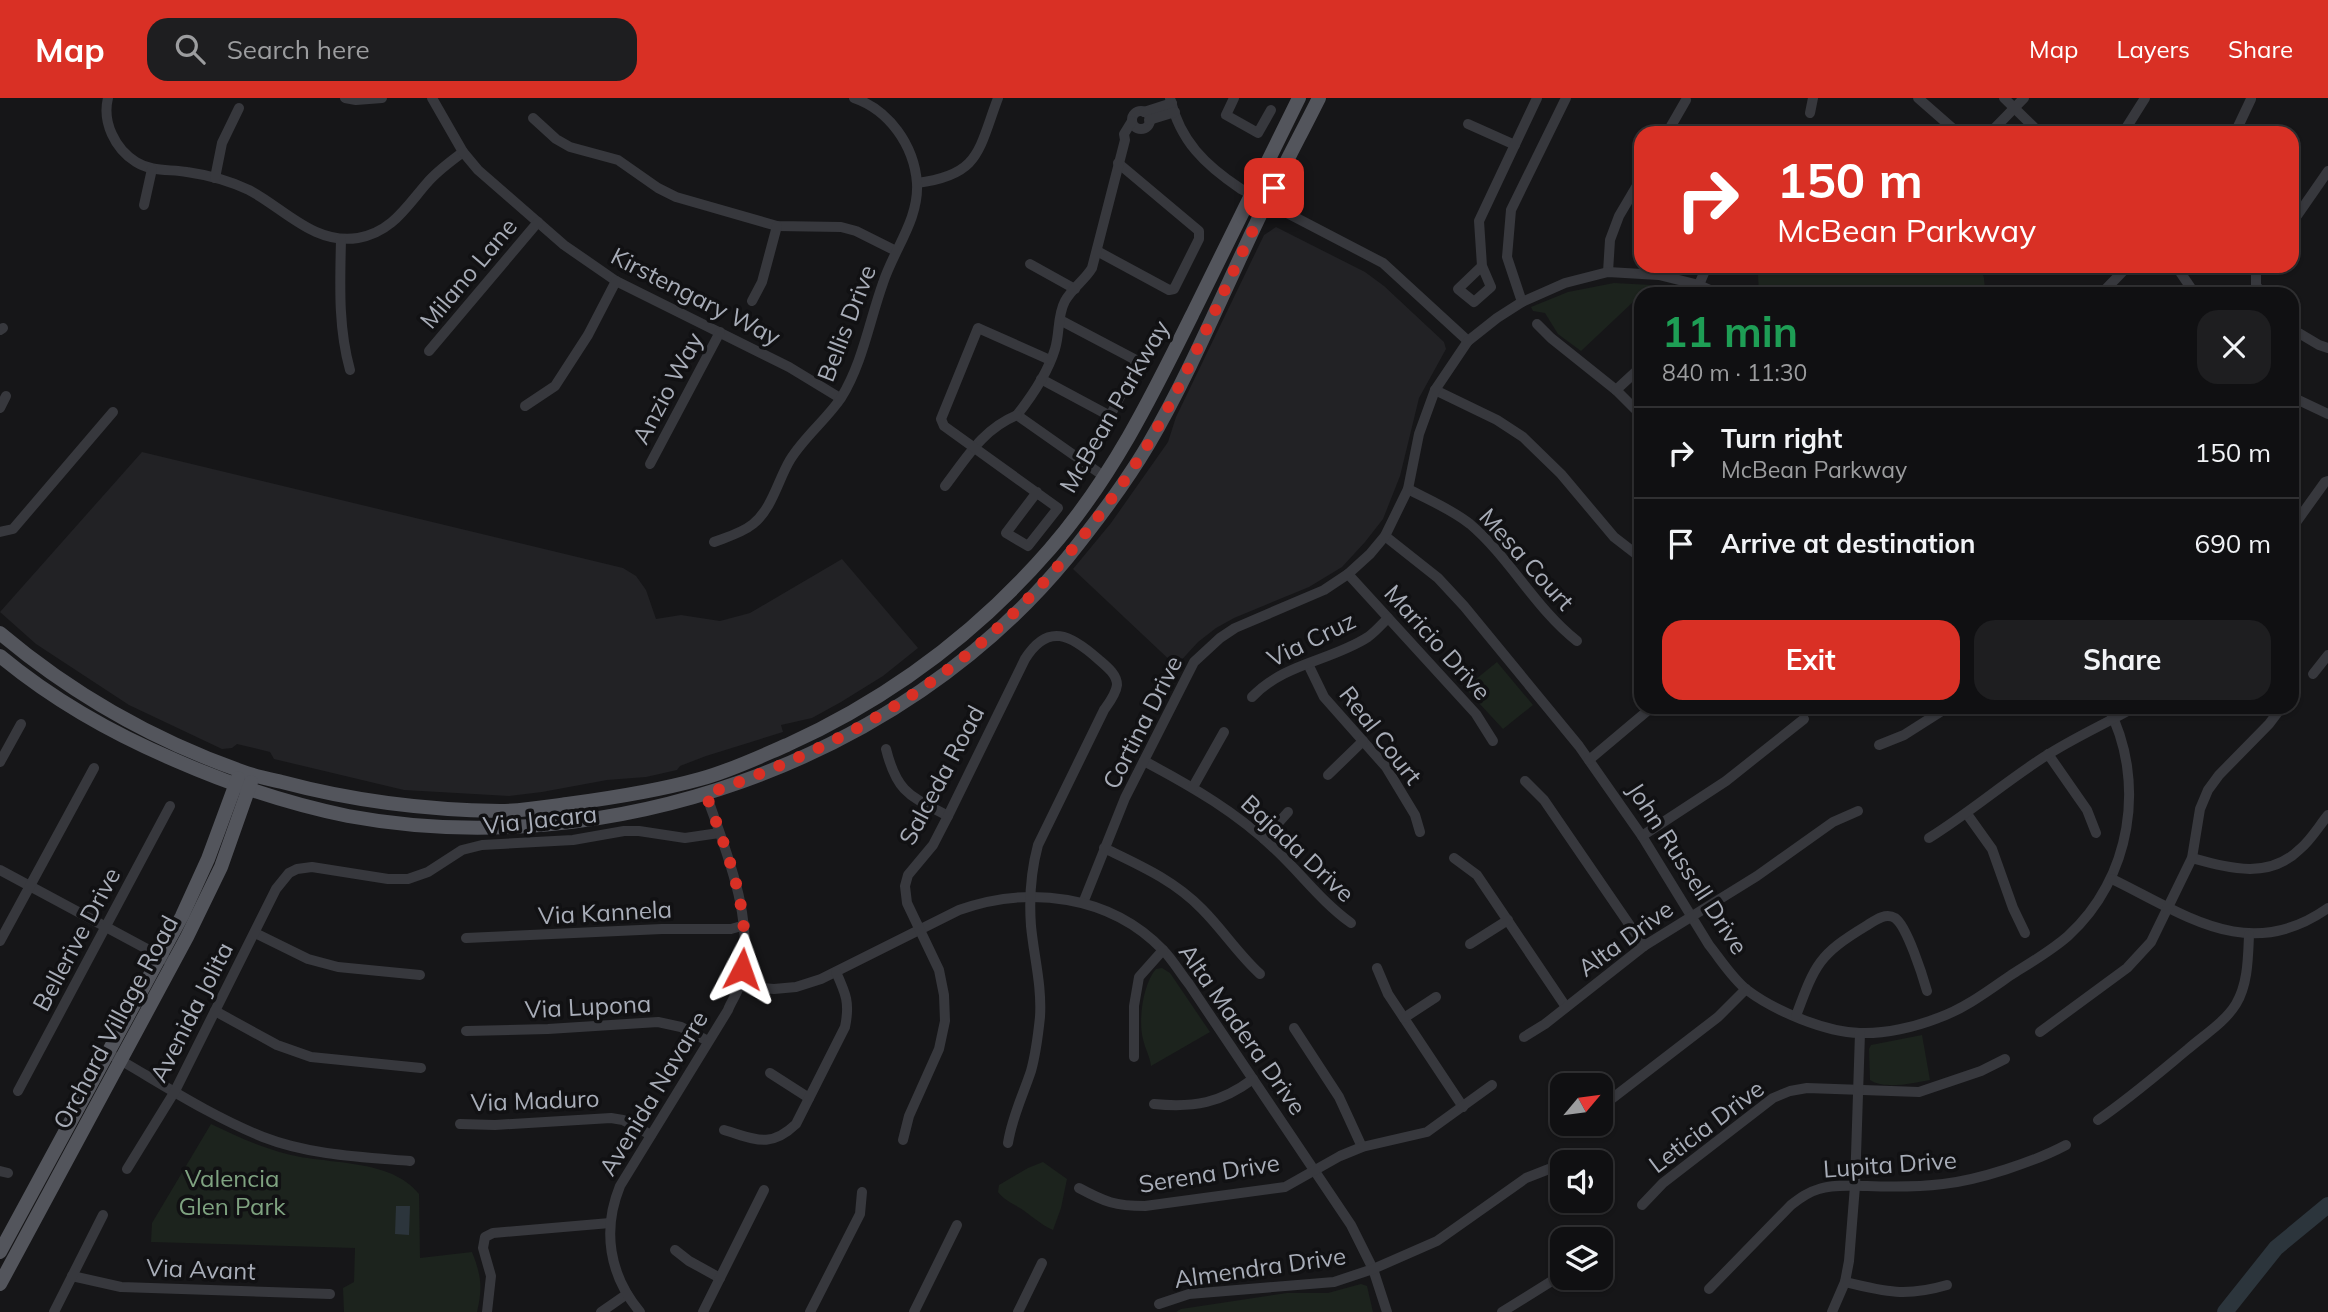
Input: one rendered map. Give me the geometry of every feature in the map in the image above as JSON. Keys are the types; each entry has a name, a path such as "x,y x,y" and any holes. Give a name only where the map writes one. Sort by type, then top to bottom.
{"main road":[{"name":"McBean Parkway","path":"0,633 38,665 110,711 162,737 247,773 345,798 502,811 613,798 718,773 805,736 863,705 923,667 1007,596 1053,546 1105,477 1169,362 1299,98"},
{"name":"McBean Parkway","path":"5,660 57,699 101,725 145,747 242,788 351,816 418,825 504,827 564,823 629,812 706,794 793,762 879,717 922,690 994,633 1049,578 1114,495 1147,445 1190,365 1266,202 1319,98"},
{"path":"5,660 24,668 38,665"},
{"name":"Orchard Village Road","path":"0,1252 114,1056 166,960 247,773"},
{"name":"Orchard Village Road","path":"0,1284 114,1056"}],"street":[{"path":"108,98 105,110 110,130 122,150 135,162 152,169 215,178 247,190 313,232 341,239 356,239 384,229 401,215 436,174 463,152"},
{"path":"345,98 382,98"},
{"name":"Kirstengary Way","path":"432,98 463,152 478,170 589,264 616,281 789,367 840,398"},
{"name":"Bellis Drive","path":"714,542 753,524 763,513 790,460 840,398 858,364 883,282 912,220 917,183 907,146 883,114 867,100 854,98"},
{"path":"917,183 954,175 971,163 998,98"},
{"path":"1234,98 1226,115 1258,133 1271,110"},
{"path":"1482,267 1479,221 1537,98"},
{"path":"1522,302 1507,257 1511,210 1566,98"},
{"path":"1810,113 1813,98"},
{"path":"1918,98 1950,126"},
{"path":"2004,98 2033,126"},
{"path":"1997,126 2024,98"},
{"path":"2127,126 2145,98"},
{"path":"2238,126 2252,99"},
{"path":"1671,126 1686,100"},
{"path":"945,486 974,447 994,426 1017,415 1041,379 1056,348 1066,299 1089,274 1125,140 1135,124 1135,113 1147,116 1172,104 1182,132 1192,148 1220,174 1266,202 1383,263 1468,341"},
{"path":"215,178 222,143 239,108"},
{"path":"533,118 556,139 570,147 618,160 676,197 777,226 841,227 856,231 896,251"},
{"path":"1468,124 1515,145"},
{"path":"1097,251 1169,290 1174,289 1199,239 1199,230 1118,163"},
{"path":"144,205 152,169"},
{"path":"2299,213 2328,172"},
{"path":"1608,272 1610,240 1619,216 1634,191"},
{"name":"Milano Lane","path":"429,351 538,222"},
{"path":"752,301 762,282 777,226"},
{"path":"341,239 340,306 343,344 350,370"},
{"path":"1030,264 1075,289"},
{"name":"Cortina Drive","path":"1083,903 1125,798 1189,671 1206,650 1236,628 1310,598 1348,574 1370,554 1385,536 1408,489 1419,434 1435,390 1468,341 1522,302 1565,283 1608,272 1659,275 1689,287"},
{"path":"2108,287 2121,273"},
{"path":"526,406 555,386 588,335 616,281"},
{"name":"McBean Parkway","path":"1041,379 1110,416 1136,366 1133,359 1060,320"},
{"path":"1537,324 1634,408"},
{"name":"McBean Parkway","path":"1037,492 1006,533 1028,546 1058,508 1037,492 944,426 941,419 978,328 1050,360"},
{"name":"Anzio Way","path":"650,464 720,332"},
{"path":"2299,333 2328,348"},
{"path":"1616,390 1634,373"},
{"path":"1435,390 1497,420 1523,437 1562,474 1614,537 1634,552"},
{"path":"0,408 6,396"},
{"path":"2299,400 2328,414"},
{"path":"2,532 13,529 113,412"},
{"path":"1017,415 1105,477"},
{"path":"2299,518 2328,481"},
{"name":"Mesa Court","path":"1408,489 1452,511 1468,523 1557,625 1577,641"},
{"name":"John Russell Drive","path":"1385,536 1438,578 1464,606 1589,760 1642,836 1709,946 1746,989 1772,1006 1823,1027 1860,1033 1906,1028 1939,1018 1991,989 2068,936 2088,914 2112,879 2129,819 2129,781 2124,750 2112,714"},
{"name":"Maricio Drive","path":"1348,574 1476,714 1493,741"},
{"name":"Via Cruz","path":"1252,697 1280,674 1369,636 1388,618"},
{"name":"Salceda Road","path":"903,1140 909,1116 939,1049 945,1021 939,970 907,903 905,886 908,875 933,845 1032,647 1047,638 1059,636 1072,638 1087,649 1115,676 1117,683 1115,692 1038,845 1031,896"},
{"path":"2313,674 2328,655"},
{"name":"Real Court","path":"1308,664 1324,696 1386,767 1415,815 1420,832"},
{"path":"1589,760 1644,714"},
{"path":"1879,745 1904,735 1937,714"},
{"path":"1929,838 1967,814 2048,754 2123,714"},
{"path":"2040,1032 2127,968 2151,942 2192,858 2200,809 2208,790 2276,714"},
{"path":"1642,836 1726,781 1804,719"},
{"path":"0,762 21,724"},
{"path":"1193,787 1224,732"},
{"path":"1328,775 1363,741"},
{"path":"886,749 892,772 902,788 948,816"},
{"path":"2048,754 2087,810 2096,832"},
{"name":"Bajada Drive","path":"1144,761 1193,787 1236,815 1264,839 1331,909 1351,923"},
{"path":"0,942 94,768"},
{"path":"1525,780 1544,800 1644,946"},
{"name":"Avenida Navarre","path":"640,1312 617,1275 610,1249 612,1205 620,1186 727,1010 739,986 745,953 745,925 738,894 706,794"},
{"name":"Bellerive Drive","path":"18,1091 170,806"},
{"name":"Alta Drive","path":"1524,1037 1644,946 1757,876 1833,822 1858,811"},
{"path":"1264,839 1288,812"},
{"path":"1967,814 1992,849 2012,908 2025,933"},
{"path":"2192,858 2248,870 2270,867 2291,858 2328,815"},
{"name":"Via Jacara","path":"289,873 312,867 388,879 408,878 428,872 462,850 482,845 573,839 624,831 685,838 719,833"},
{"path":"1104,848 1154,872 1176,886 1200,906 1222,930 1240,956 1260,974"},
{"path":"1454,858 1477,875 1566,1007"},
{"path":"0,870 166,960"},
{"name":"Avenida Jolita","path":"127,1169 175,1091 276,888 289,873"},
{"path":"2112,879 2210,927 2249,935 2281,932 2301,925 2328,908"},
{"path":"1009,1143 1011,1122 1037,1048 1039,973 1031,926 1031,896"},
{"name":"Alta Madera Drive","path":"739,986 774,989 796,987 836,972 959,910 983,901 1031,896 1083,903 1109,912 1163,950 1189,984 1351,1225 1373,1269 1387,1312"},
{"path":"1796,1016 1811,975 1824,955 1843,940 1882,917 1896,919 1921,969 1927,992"},
{"path":"1470,944 1508,920"},
{"name":"Via Kannela","path":"466,938 662,929 731,929 745,925"},
{"path":"255,933 308,959 338,967 420,975"},
{"path":"2098,1119 2119,1106 2221,1021 2236,1004 2248,964 2249,935"},
{"path":"1134,1057 1134,1006 1139,977 1163,950"},
{"path":"1377,968 1388,994 1463,1107"},
{"path":"724,1130 755,1139 771,1140 784,1136 796,1124 845,1027 849,1010 846,994 836,972"},
{"path":"1614,1097 1718,1017 1746,989"},
{"path":"1404,1018 1436,997"},
{"path":"215,1011 277,1045 311,1057 421,1068"},
{"name":"Via Lupona","path":"466,1031 658,1022 681,1027 708,1041"},
{"path":"1294,1028 1339,1097 1362,1147"},
{"path":"1832,1312 1845,1282 1855,1186 1860,1033"},
{"path":"114,1056 219,1117 265,1138 304,1149 410,1161"},
{"name":"Leticia Drive","path":"1642,1205 1663,1183 1773,1098 1790,1091 1807,1088 1919,1092 1981,1072 2005,1059"},
{"path":"770,1073 809,1098"},
{"path":"1154,1104 1178,1107 1209,1103 1253,1079"},
{"name":"Serena Drive","path":"1079,1188 1105,1202 1145,1206 1285,1187 1315,1169 1362,1147 1427,1132 1492,1085"},
{"name":"Via Maduro","path":"460,1124 495,1125 611,1118 623,1120 651,1135"},
{"name":"Lupita Drive","path":"1709,1289 1805,1194 1820,1188 1945,1184 1980,1177 2066,1145"},
{"name":"Almendra Drive","path":"1159,1304 1189,1294 1334,1282 1373,1269 1437,1241 1526,1178 1549,1169"},
{"path":"703,1312 764,1189"},
{"path":"810,1312 860,1214 862,1192"},
{"path":"54,1312 103,1215"},
{"path":"487,1312 491,1276 483,1248 485,1237 493,1233 610,1223"},
{"path":"914,1312 957,1225"},
{"path":"676,1250 689,1261 720,1278"},
{"path":"1018,1312 1042,1263"},
{"name":"Via Avant","path":"72,1276 121,1287 330,1294"},
{"path":"1502,1312 1550,1282"},
{"path":"1845,1282 1887,1293 1923,1292 1947,1284"},
{"path":"601,1312 627,1293"}],"shaded area":[{"path":"1276,227 1365,272 1384,286 1444,342 1446,349 1419,398 1400,476 1383,519 1365,542 1342,567 1309,587 1216,628 1198,642 1176,666 1073,569 1111,523 1168,442 1176,417 1264,235"},
{"path":"142,452 623,568 636,576 646,590 656,619 681,615 720,621 750,613 842,559 918,648 883,676 841,702 812,718 781,725 783,732 706,756 680,766 677,770 646,777 607,780 509,796 404,790 274,759 270,752 237,744 232,748 222,749 129,705 36,644 0,612"},
{"path":"396,1206 410,1206 409,1235 395,1234"}],"green space":[{"path":"1982,273 1985,287 1759,287 1758,275"},
{"path":"1614,283 1651,285 1634,287 1634,301 1581,351 1558,334 1545,313 1533,311 1531,307 1568,292"},
{"path":"1497,662 1533,705 1503,729 1465,688"},
{"path":"1162,968 1170,973 1210,1032 1151,1066 1144,1043 1141,1012 1148,984 1156,969"},
{"path":"1922,1035 1930,1080 1883,1085 1870,1080 1871,1045"},
{"name":"Valencia Glen Park","path":"211,1124 277,1151 376,1168 407,1182 419,1194 420,1258 472,1252 480,1281 477,1312 344,1312 343,1288 354,1282 355,1248 151,1242 152,1223"},
{"path":"1043,1162 1067,1179 1053,1230 998,1192 999,1185"},
{"path":"1361,1284 1367,1286 1373,1312 1176,1312 1181,1309 1287,1293 1328,1293"}],"waterway":[{"path":"2225,1312 2276,1248 2328,1205"}],"route":[{"path":"742,969 745,953 742,910 706,794 793,762 855,731 922,690 994,633 1049,578 1119,488 1147,445 1190,365 1274,188"}]}
